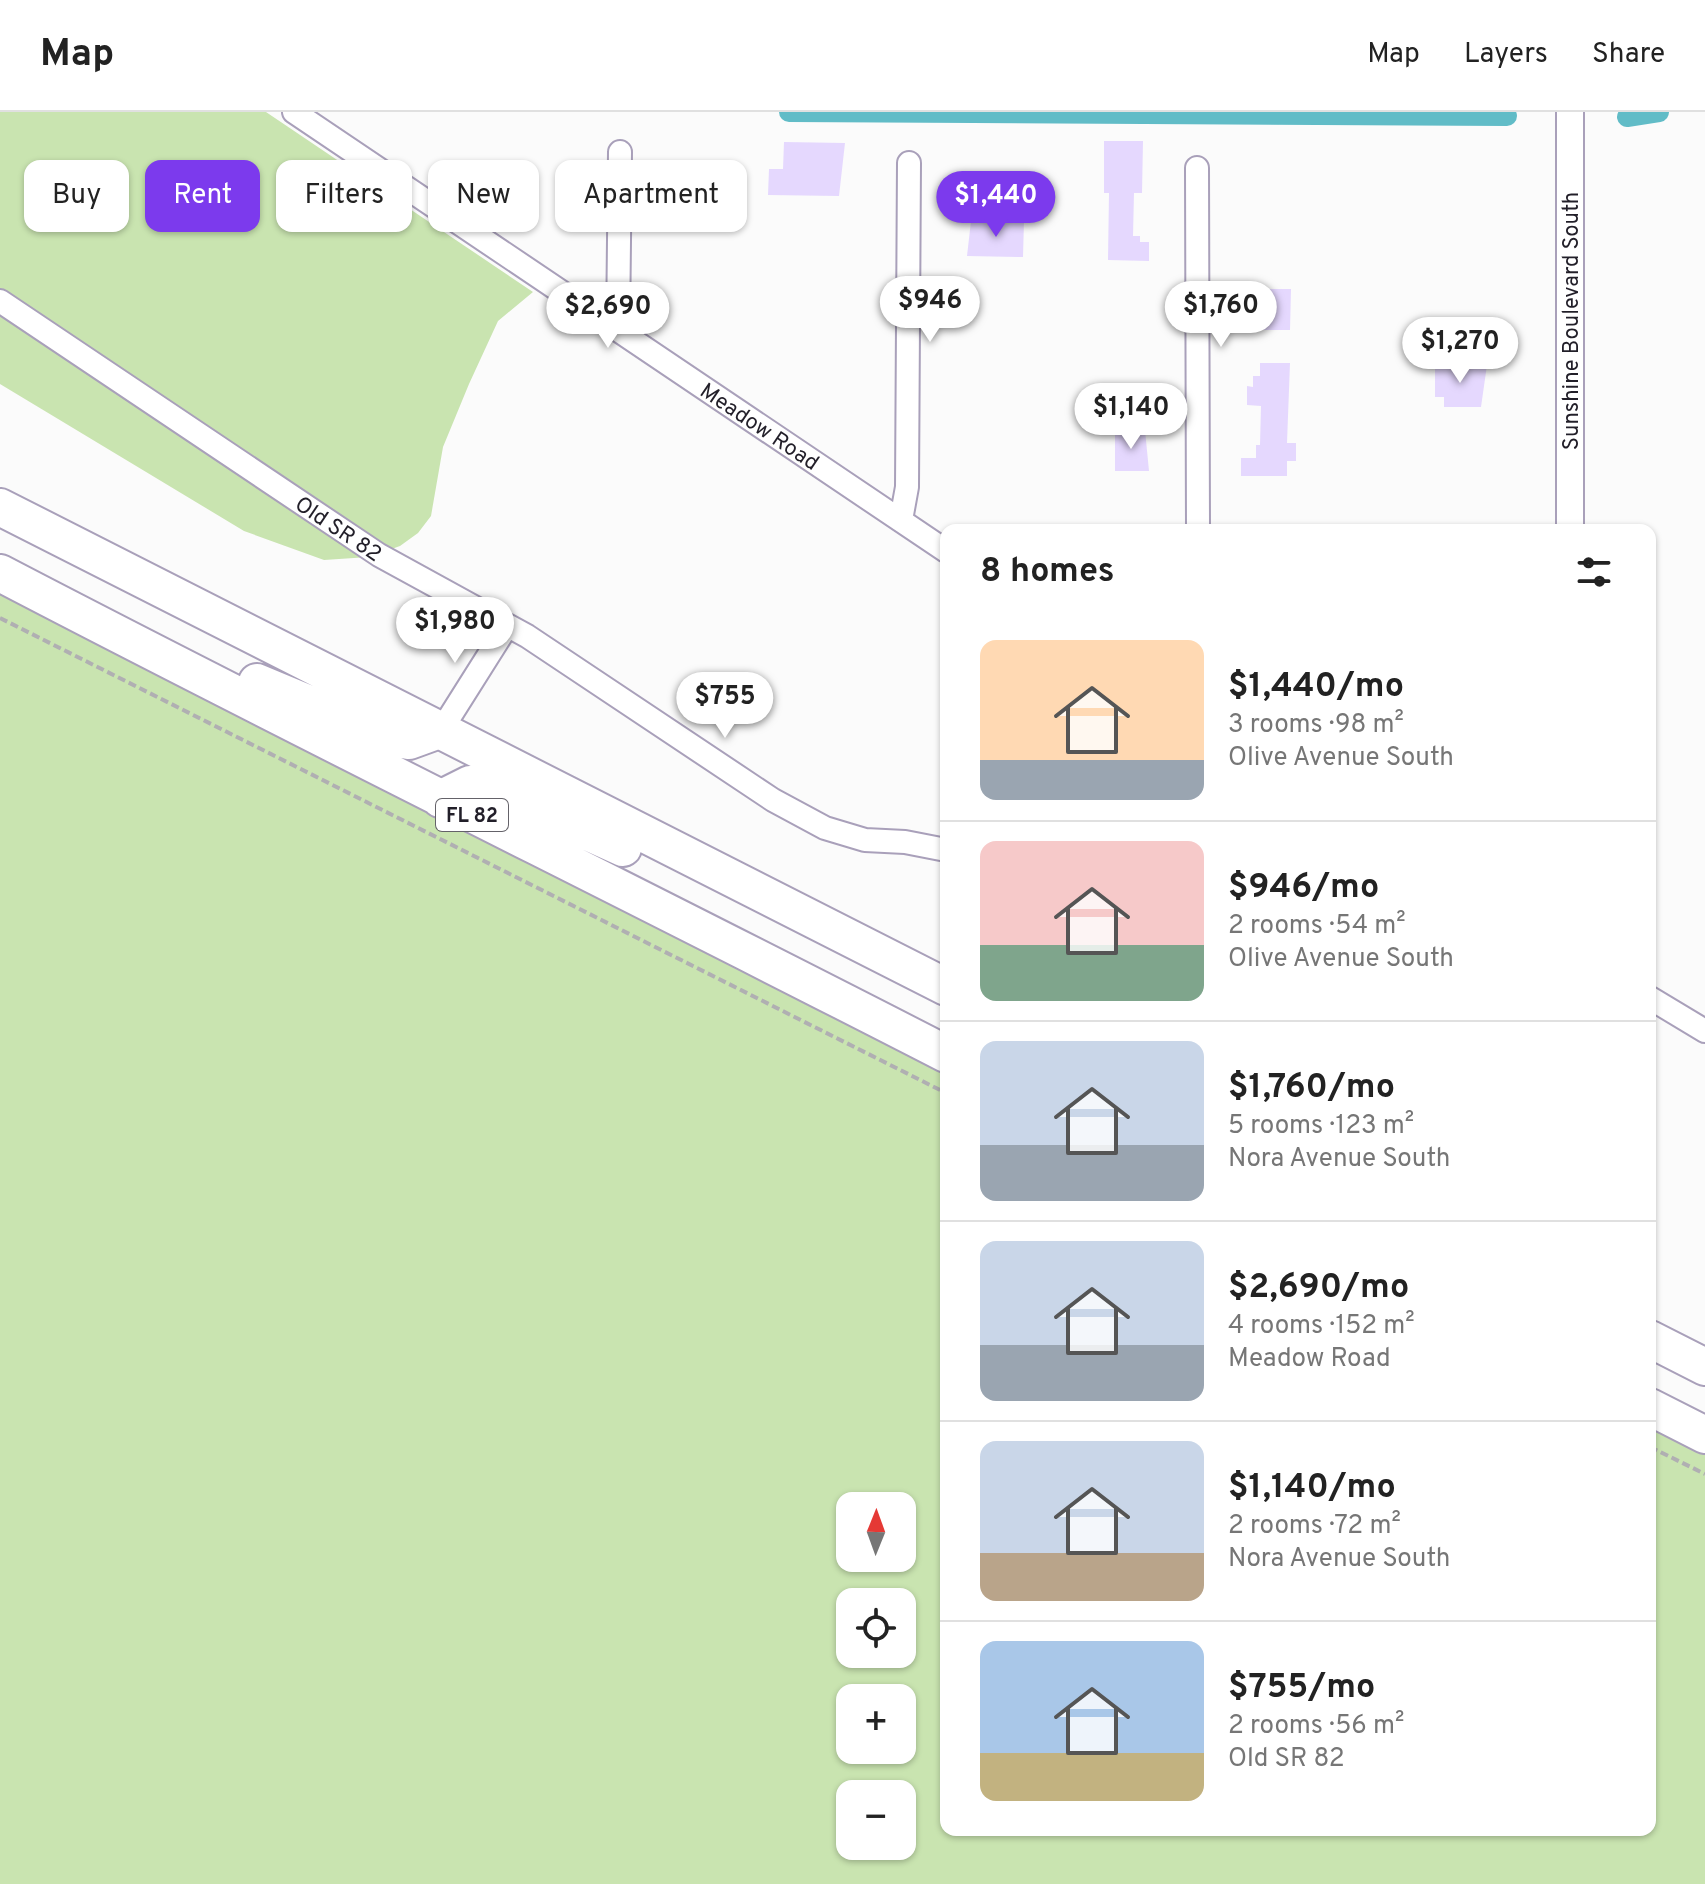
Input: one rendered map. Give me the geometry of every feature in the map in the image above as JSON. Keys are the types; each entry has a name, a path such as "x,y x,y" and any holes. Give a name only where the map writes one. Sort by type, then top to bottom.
{"highway":[{"name":"FL 82","path":"0,507 940,984"},
{"path":"0,561 25,563 276,692 389,737 409,741 442,729"},
{"name":"FL 82","path":"0,573 940,1051"},
{"path":"440,799 470,784 510,797 602,837 773,925 838,932"},
{"path":"1656,1342 1705,1367"},
{"path":"1656,1410 1705,1435"}],"street":[{"name":"Meadow Road","path":"294,112 940,547"},
{"name":"Sunshine Boulevard South","path":"1570,112 1570,524"},
{"path":"618,329 620,152"},
{"path":"901,520 907,487 909,163"},
{"path":"1197,168 1198,524"},
{"name":"Old SR 82","path":"0,301 379,555 507,626 773,800 825,828 865,840 905,842 940,849"},
{"path":"442,729 507,626"},
{"path":"1656,1002 1705,1031"}],"path":[{"path":"0,618 940,1090"},
{"path":"1656,1450 1705,1474"}],"green space":[{"path":"0,112 266,112 337,160 276,160 276,232 412,232 412,210 428,221 428,232 444,232 533,292 498,321 469,384 443,447 431,516 418,533 400,546 369,557 324,560 244,531 0,384"},
{"path":"0,586 940,1064 940,1836 1656,1836 1656,1422 1705,1447 1705,1884 0,1884"}],"building":[{"path":"1104,141 1143,141 1142,193 1134,193 1133,236 1140,236 1140,242 1149,242 1149,261 1108,260 1109,193 1104,193"},
{"path":"784,142 845,143 839,196 768,195 769,169 783,169"},
{"path":"971,221 1024,221 1023,257 967,256"},
{"path":"1257,289 1291,289 1290,330 1258,330"},
{"path":"1260,363 1290,363 1287,443 1296,443 1296,461 1287,461 1287,476 1241,476 1241,458 1256,458 1256,445 1260,445 1261,406 1247,405 1247,386 1253,387 1253,376 1260,376"},
{"path":"1435,364 1487,365 1481,407 1444,407 1444,397 1435,397"},
{"path":"1115,430 1145,430 1149,471 1115,471"}],"waterway":[{"path":"789,112 1507,116"},
{"path":"1627,117 1659,112"}]}
